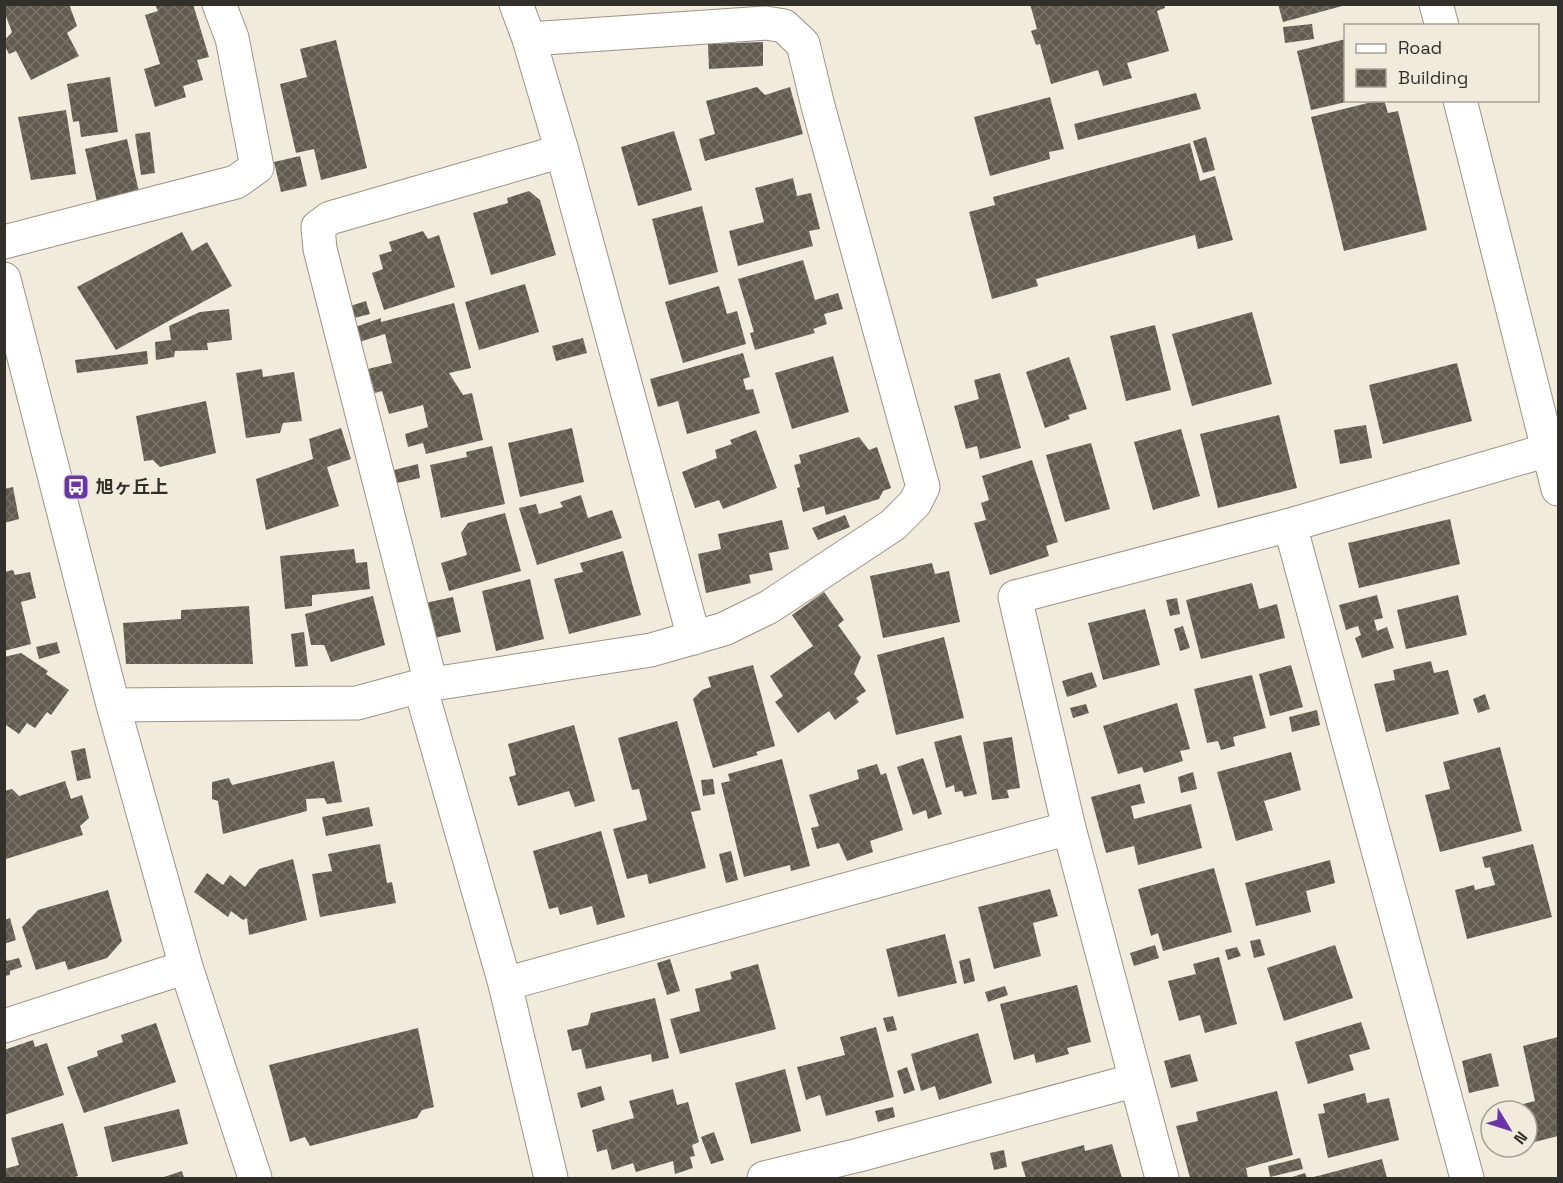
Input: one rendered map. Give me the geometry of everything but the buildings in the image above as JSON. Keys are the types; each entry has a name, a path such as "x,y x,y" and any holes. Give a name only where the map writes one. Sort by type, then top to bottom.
{"street":[{"path":"4,242 236,182 257,167 232,38 219,4"},
{"path":"516,4 529,39 562,151 694,638"},
{"path":"1436,4 1441,24"},
{"path":"113,705 357,703 425,685 651,650 724,629 769,607 893,525 915,503 923,487 803,44 784,26 766,23 529,39"},
{"path":"1461,102 1558,489"},
{"path":"551,1179 505,984 425,685 320,249 318,227 330,218 562,151"},
{"path":"4,279 113,705 186,967 255,1179"},
{"path":"1162,1179 1069,828 1015,597 1290,525 1548,450"},
{"path":"1290,525 1467,1179"},
{"path":"505,984 1069,828"},
{"path":"4,1026 186,967"},
{"path":"764,1179 862,1167 1136,1080"}],"place":[{"name":"旭ヶ丘上","path":"76,487"}]}
